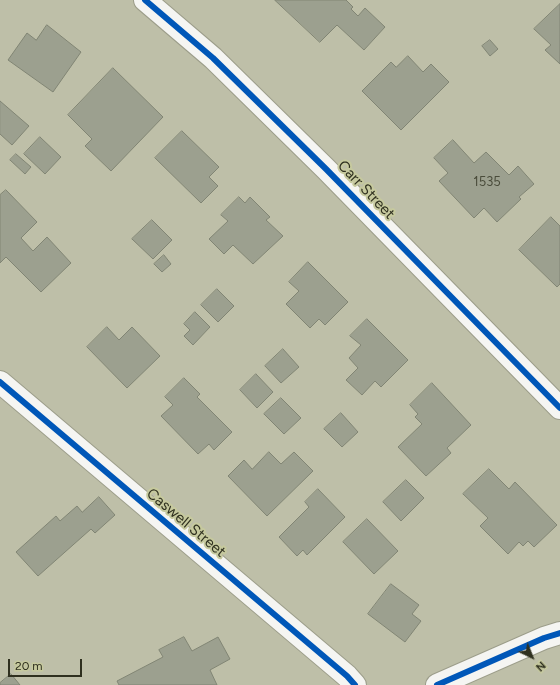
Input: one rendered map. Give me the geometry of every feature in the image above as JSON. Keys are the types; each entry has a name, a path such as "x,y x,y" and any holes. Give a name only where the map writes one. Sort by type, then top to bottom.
{"street":[{"name":"Carr Street","path":"145,0 213,58 326,168 560,408"},
{"name":"Caswell Street","path":"0,382 347,676 354,685"},
{"path":"437,685 544,638 560,633"}],"building":[{"path":"275,0 346,0 353,7 351,9 358,16 365,8 385,27 364,50 337,25 320,42"},
{"path":"560,4 560,64 545,50 551,45 534,29"},
{"path":"47,25 81,52 53,92 8,60 27,33 36,40"},
{"path":"490,40 498,49 490,56 482,46"},
{"path":"408,56 423,72 431,64 449,82 401,130 362,91 391,62 396,67"},
{"path":"113,68 163,117 111,171 85,146 92,139 68,115"},
{"path":"0,101 29,126 12,145 0,134"},
{"path":"182,131 219,167 209,177 218,186 201,203 155,158"},
{"path":"40,137 61,157 45,174 24,154"},
{"path":"453,140 474,163 486,152 509,175 518,166 534,184 519,197 521,199 497,222 484,208 474,218 439,181 448,173 434,158"},
{"path":"16,154 31,167 25,174 10,160"},
{"path":"6,190 37,222 21,238 33,251 47,237 71,263 41,292 6,257 0,263 0,195"},
{"path":"239,197 245,203 250,197 270,217 266,220 283,236 253,264 233,245 224,254 209,239 228,221 221,215"},
{"path":"551,217 560,226 560,284 557,287 519,250"},
{"path":"152,220 172,240 153,259 132,239"},
{"path":"164,255 171,264 162,272 154,264"},
{"path":"308,262 348,302 325,325 319,319 310,328 286,304 299,291 289,282"},
{"path":"217,289 234,306 218,322 201,305"},
{"path":"195,312 210,327 193,345 184,336 190,330 184,324"},
{"path":"367,319 408,360 381,387 375,381 362,395 346,380 358,368 349,358 361,345 350,336"},
{"path":"107,327 119,340 132,327 160,356 127,388 87,347"},
{"path":"283,349 299,367 281,383 265,366"},
{"path":"256,374 273,392 257,408 240,390"},
{"path":"184,378 200,394 197,397 232,432 214,450 209,444 198,454 161,416 173,405 165,397"},
{"path":"432,383 471,425 447,448 451,453 426,476 398,447 422,424 415,417 418,414 410,405"},
{"path":"281,398 301,418 284,434 264,414"},
{"path":"341,413 358,432 342,447 324,429"},
{"path":"269,452 281,464 294,452 313,471 267,516 228,476 244,460 252,469"},
{"path":"489,469 509,489 515,482 557,525 534,547 528,541 523,546 519,542 508,554 480,526 488,518 463,494"},
{"path":"406,480 424,498 401,521 383,502"},
{"path":"318,489 345,517 307,555 303,550 297,556 279,537 309,507 305,502"},
{"path":"99,497 115,515 95,533 91,529 38,576 16,552 56,516 60,521 77,506 82,512"},
{"path":"367,519 398,551 374,574 343,542"},
{"path":"391,584 419,605 412,614 421,621 405,642 368,614"},
{"path":"184,637 192,651 218,637 230,659 210,670 217,685 119,685 117,681 163,657 159,650"},
{"path":"11,674 20,685 0,685 0,683"}],"cycle path":[{"path":"145,0 213,58 326,169 560,408"},
{"path":"0,382 347,676 355,685"},
{"path":"437,685 544,638 560,633"}]}
